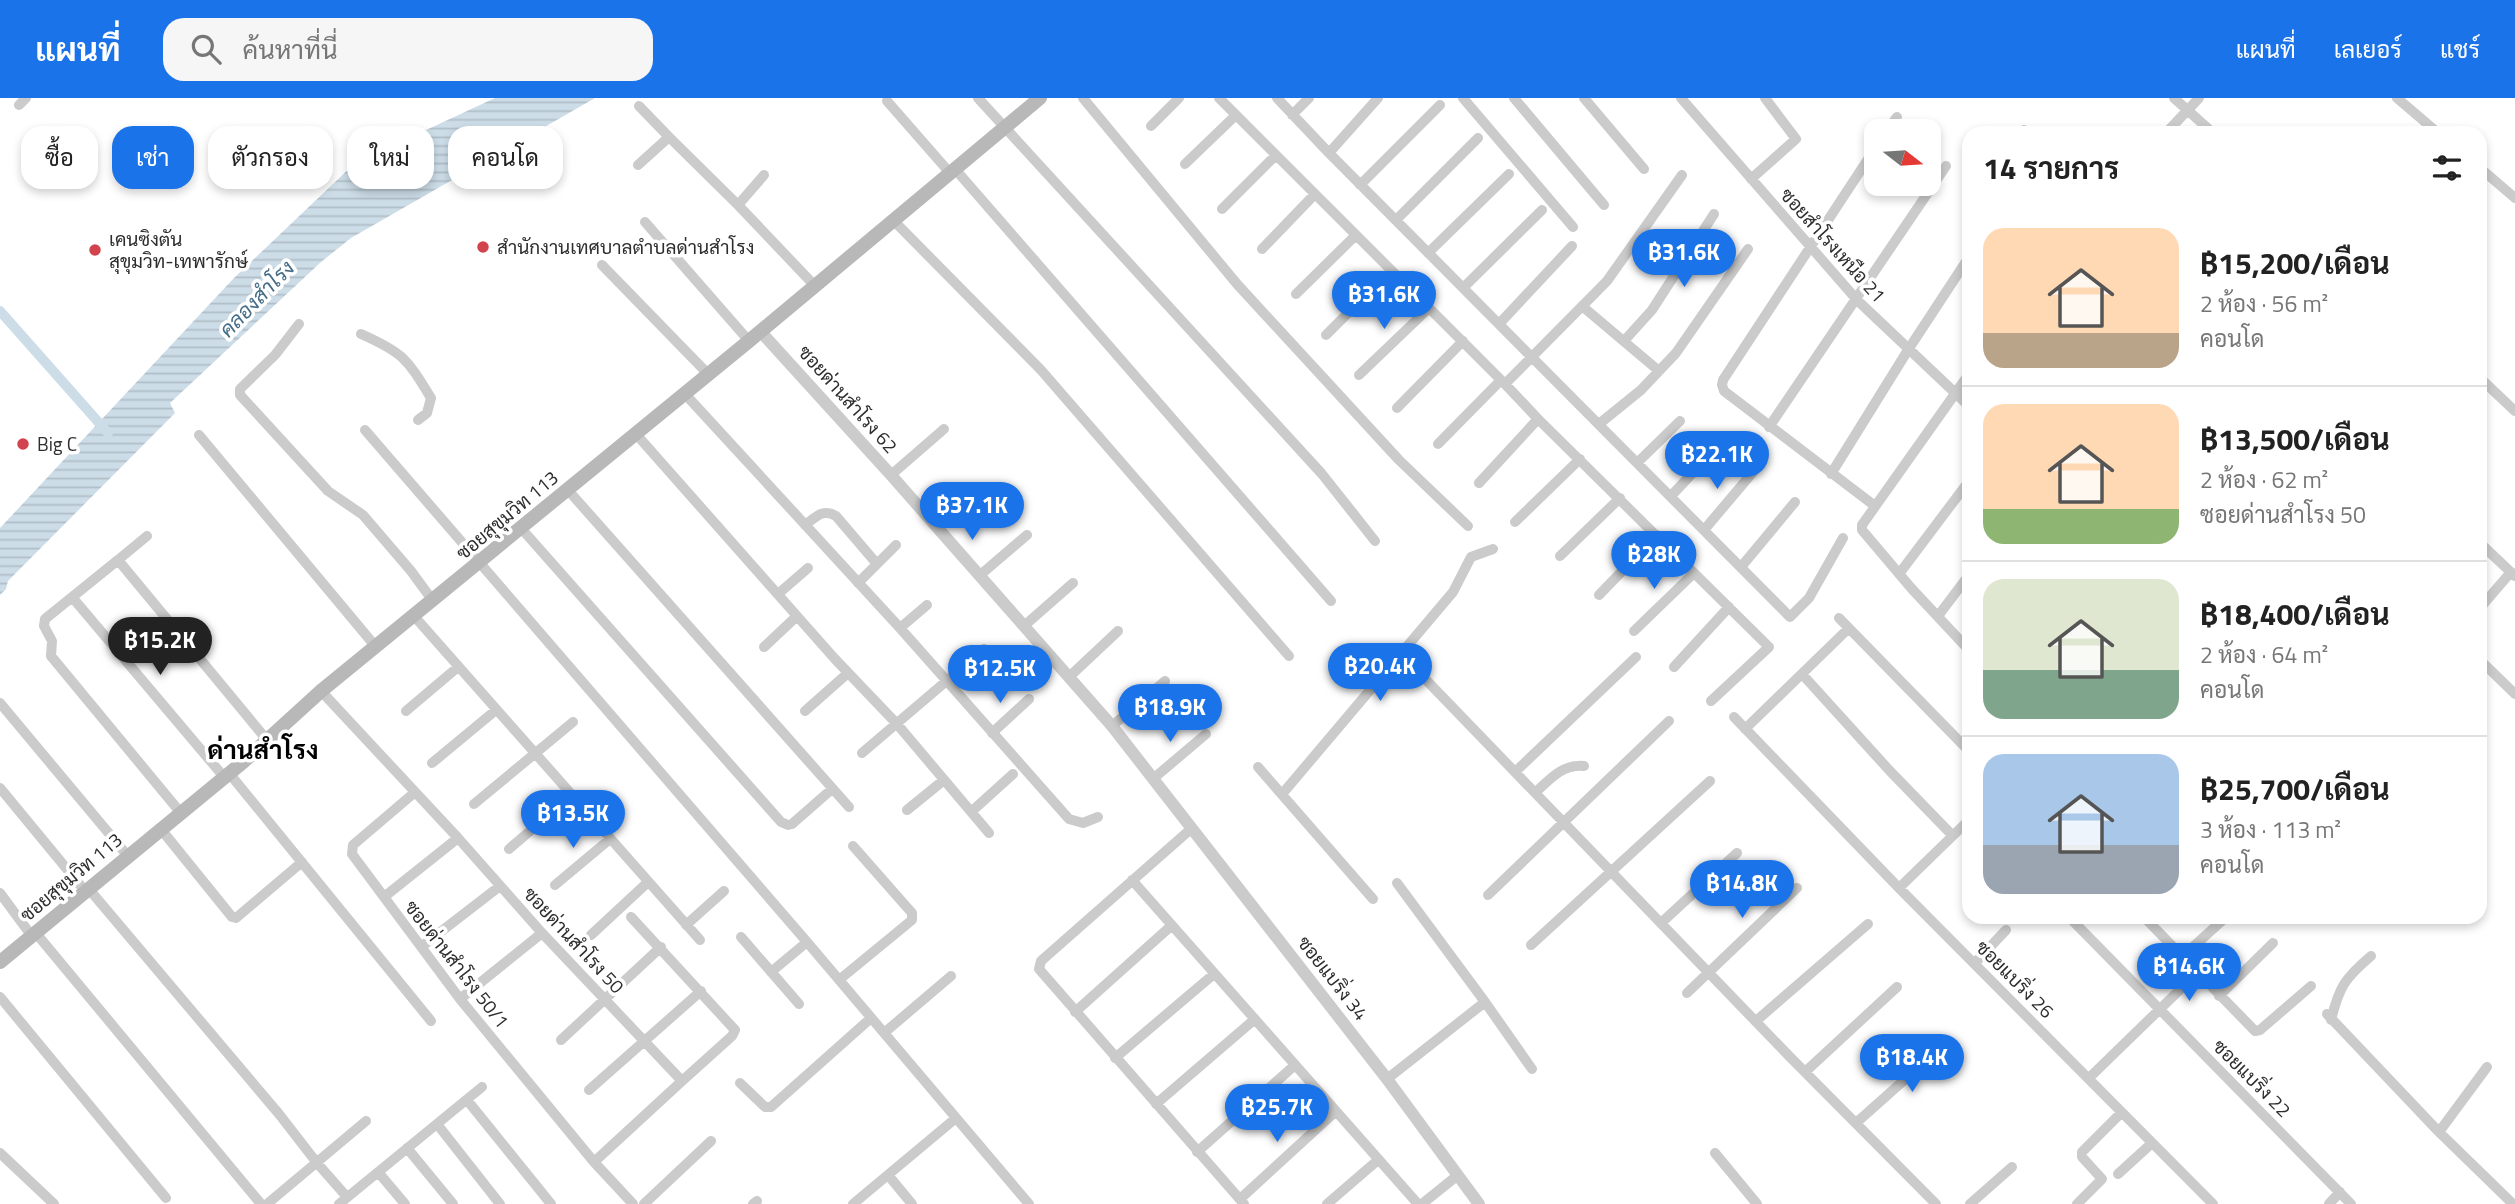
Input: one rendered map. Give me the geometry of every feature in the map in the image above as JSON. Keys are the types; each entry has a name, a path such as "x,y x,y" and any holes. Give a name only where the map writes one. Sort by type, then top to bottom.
{"main road":[{"name":"ซอยสุขุมวิท 113","path":"0,962 226,775 321,691 685,394 1040,98"}],"street":[{"path":"978,98 1322,474 1375,541"},
{"path":"1083,98 1237,284 1399,460 1468,526"},
{"path":"1151,126 1179,98"},
{"path":"1219,98 1769,647 1711,701"},
{"path":"1277,98 1360,185 1790,617 1809,598 1843,538"},
{"path":"1292,115 1309,98"},
{"path":"1329,153 1378,98"},
{"path":"1463,98 1573,228"},
{"path":"1514,98 1604,205"},
{"path":"1584,98 1644,169"},
{"name":"ซอยสำโรงเหนือ 21","path":"1681,98 1857,300 1962,400"},
{"path":"1751,179 1796,139 1765,98"},
{"path":"2174,98 2205,126"},
{"path":"2173,126 2199,98"},
{"path":"2397,98 2430,126"},
{"path":"887,101 952,171 1331,601"},
{"path":"1360,185 1440,105"},
{"path":"639,106 815,286"},
{"path":"1185,164 1236,115"},
{"path":"638,165 669,137"},
{"path":"1395,220 1478,138"},
{"path":"1222,209 1276,155"},
{"path":"1864,165 1809,246 1722,385 1724,391 1769,427 1875,506"},
{"path":"1769,427 1947,166"},
{"path":"1428,253 1509,174"},
{"path":"2487,174 2515,198"},
{"path":"738,205 764,175"},
{"path":"1438,444 1532,357 1607,281 1682,175"},
{"path":"1262,249 1315,194"},
{"path":"1463,288 1542,210"},
{"path":"1624,341 1652,310 1714,214"},
{"path":"893,220 1041,370 1289,656"},
{"path":"645,222 755,336"},
{"path":"1296,293 1356,235"},
{"path":"1499,324 1572,246"},
{"path":"1599,424 1641,390 1676,353 1748,249"},
{"path":"603,265 709,374"},
{"path":"1831,474 1962,268"},
{"path":"1326,335 1391,270"},
{"path":"1582,306 1659,372"},
{"path":"1359,375 1429,308"},
{"path":"299,324 275,355 240,389 240,395 328,491 363,515 433,601"},
{"path":"361,334 390,347 409,362 430,398 427,413 418,420"},
{"name":"ซอยด่านสำโรง 62","path":"755,336 891,475 1112,726 1154,778"},
{"path":"1397,408 1463,341"},
{"path":"1962,384 1862,525 1862,533 1962,642"},
{"path":"2487,385 2515,411"},
{"path":"685,394 900,628 1069,819 1083,822 1098,817"},
{"path":"1479,483 1538,419"},
{"path":"1637,463 1680,421"},
{"path":"891,475 944,429"},
{"path":"365,430 1029,1204"},
{"path":"636,434 848,673 897,724 989,833"},
{"path":"200,435 376,648"},
{"path":"1671,496 1716,448"},
{"path":"1515,522 1580,459"},
{"path":"1704,530 1753,472"},
{"path":"567,489 849,807"},
{"path":"936,526 976,490"},
{"path":"1899,574 1962,490"},
{"path":"1560,556 1620,498"},
{"path":"1741,567 1795,502"},
{"path":"806,525 822,512 830,512 877,564"},
{"path":"520,527 781,822 792,824 832,789"},
{"path":"979,576 1027,535"},
{"path":"1599,595 1657,535"},
{"path":"147,536 43,622 52,641 51,656 180,812"},
{"path":"858,583 896,545"},
{"path":"1283,793 1453,592 1471,557 1493,549"},
{"path":"2487,550 2513,574 2487,601"},
{"path":"118,560 267,740"},
{"path":"778,594 808,568"},
{"path":"1634,631 1694,573"},
{"path":"1024,626 1073,583"},
{"path":"1938,616 1962,584"},
{"path":"72,597 302,862 431,1021"},
{"path":"900,628 927,605"},
{"path":"1674,667 1729,607"},
{"path":"414,616 700,940"},
{"path":"764,647 797,616"},
{"path":"1839,618 1962,744"},
{"path":"1745,729 1849,628"},
{"path":"1069,677 1118,631"},
{"path":"862,753 984,649"},
{"path":"1402,655 1610,872 1936,1204"},
{"path":"1516,772 1636,657"},
{"path":"406,711 458,667"},
{"path":"2487,667 2515,694"},
{"path":"805,711 848,673"},
{"path":"1802,674 1952,835"},
{"path":"1112,726 1165,681"},
{"name":"ซอยด่านสำโรง 50","path":"321,691 542,933 682,1081"},
{"path":"992,733 1029,699"},
{"path":"0,703 127,855"},
{"path":"432,763 496,709"},
{"name":"ซอยแบริ่ง 26","path":"1734,717 1899,888 2213,1204"},
{"path":"1488,895 1669,721"},
{"path":"474,804 533,752 573,722"},
{"path":"1154,778 1206,734"},
{"path":"1258,766 1373,900"},
{"path":"1536,792 1564,768 1584,766"},
{"path":"971,812 1013,774"},
{"name":"ซอยแบริ่ง 34","path":"1154,778 1387,1079 1479,1204"},
{"path":"907,810 944,780"},
{"path":"1531,945 1710,781"},
{"path":"0,788 279,1114 345,1199 358,1204"},
{"name":"ซอยด่านสำโรง 50/1","path":"414,793 353,845 352,854 460,999 594,1163"},
{"path":"509,849 571,796"},
{"path":"1899,888 1962,826"},
{"path":"160,828 232,917 239,916 302,862"},
{"path":"1192,828 1041,961 1041,973 1242,1202 1336,1111"},
{"path":"384,897 458,838"},
{"path":"555,885 610,839"},
{"path":"839,980 912,920 912,914 853,846"},
{"path":"1661,923 1737,853"},
{"path":"1132,880 1378,1160 1420,1204 1458,1175"},
{"path":"591,935 647,883"},
{"path":"1397,883 1532,1069"},
{"path":"421,947 500,886"},
{"path":"1687,993 1797,888"},
{"path":"686,925 724,891"},
{"path":"0,893 261,1204"},
{"path":"631,917 733,1025 734,1032 594,1163 633,1204"},
{"path":"1756,1021 1868,924"},
{"name":"ซอยแบริ่ง 22","path":"2076,924 2351,1204"},
{"path":"2151,924 2250,1028 2260,1030 2311,986"},
{"path":"2183,956 2218,924"},
{"path":"1075,1012 1171,926"},
{"path":"1975,963 2006,930"},
{"path":"460,999 542,933"},
{"path":"741,937 799,1004"},
{"path":"771,972 807,942"},
{"path":"2219,996 2273,943"},
{"path":"561,1040 661,947"},
{"path":"2371,956 2354,970 2338,993 2329,1017 2439,1132 2513,1204"},
{"path":"2089,1078 2197,973"},
{"path":"1115,1058 1214,974"},
{"path":"884,1033 951,976"},
{"path":"1805,1072 1897,987"},
{"path":"589,1090 701,991"},
{"path":"0,997 166,1198"},
{"path":"1387,1079 1485,1002"},
{"path":"740,1083 765,1107 771,1107 871,1018"},
{"path":"1156,1104 1255,1019"},
{"path":"1856,1124 1947,1042"},
{"path":"1197,1152 1295,1065"},
{"path":"2439,1132 2487,1067"},
{"path":"345,1199 482,1087"},
{"path":"467,1100 551,1204"},
{"path":"2077,1204 2102,1179 2082,1157 2082,1152 2122,1113"},
{"path":"853,1204 956,1118"},
{"path":"267,1204 366,1121"},
{"path":"437,1124 500,1204"},
{"path":"644,1204 711,1141"},
{"path":"2118,1174 2152,1143"},
{"path":"407,1148 453,1204"},
{"path":"0,1153 54,1204"},
{"path":"1715,1153 1757,1204"},
{"path":"1327,1204 1378,1160"},
{"path":"1970,1204 2012,1167"},
{"path":"379,1172 405,1204"},
{"path":"888,1175 912,1204"},
{"path":"2329,1204 2340,1192"}],"water":[{"name":"คลองสำโรง","path":"495,98 595,98 546,126 448,126 448,182 351,238 321,262 170,403 175,413 8,581 6,589 0,595 0,528 234,278 328,189 333,189 333,184 347,171 347,189 434,189 434,126"}],"waterway":[{"path":"0,311 108,433"}],"place":[{"name":"สำนักงานเทศบาลตำบลด่านสำโรง","path":"483,247"},
{"name":"เคนซิงตัน สุขุมวิท-เทพารักษ์","path":"95,250"},
{"name":"Big C","path":"23,444"}],"district":[{"name":"ด่านสำโรง","path":"263,750"}]}
